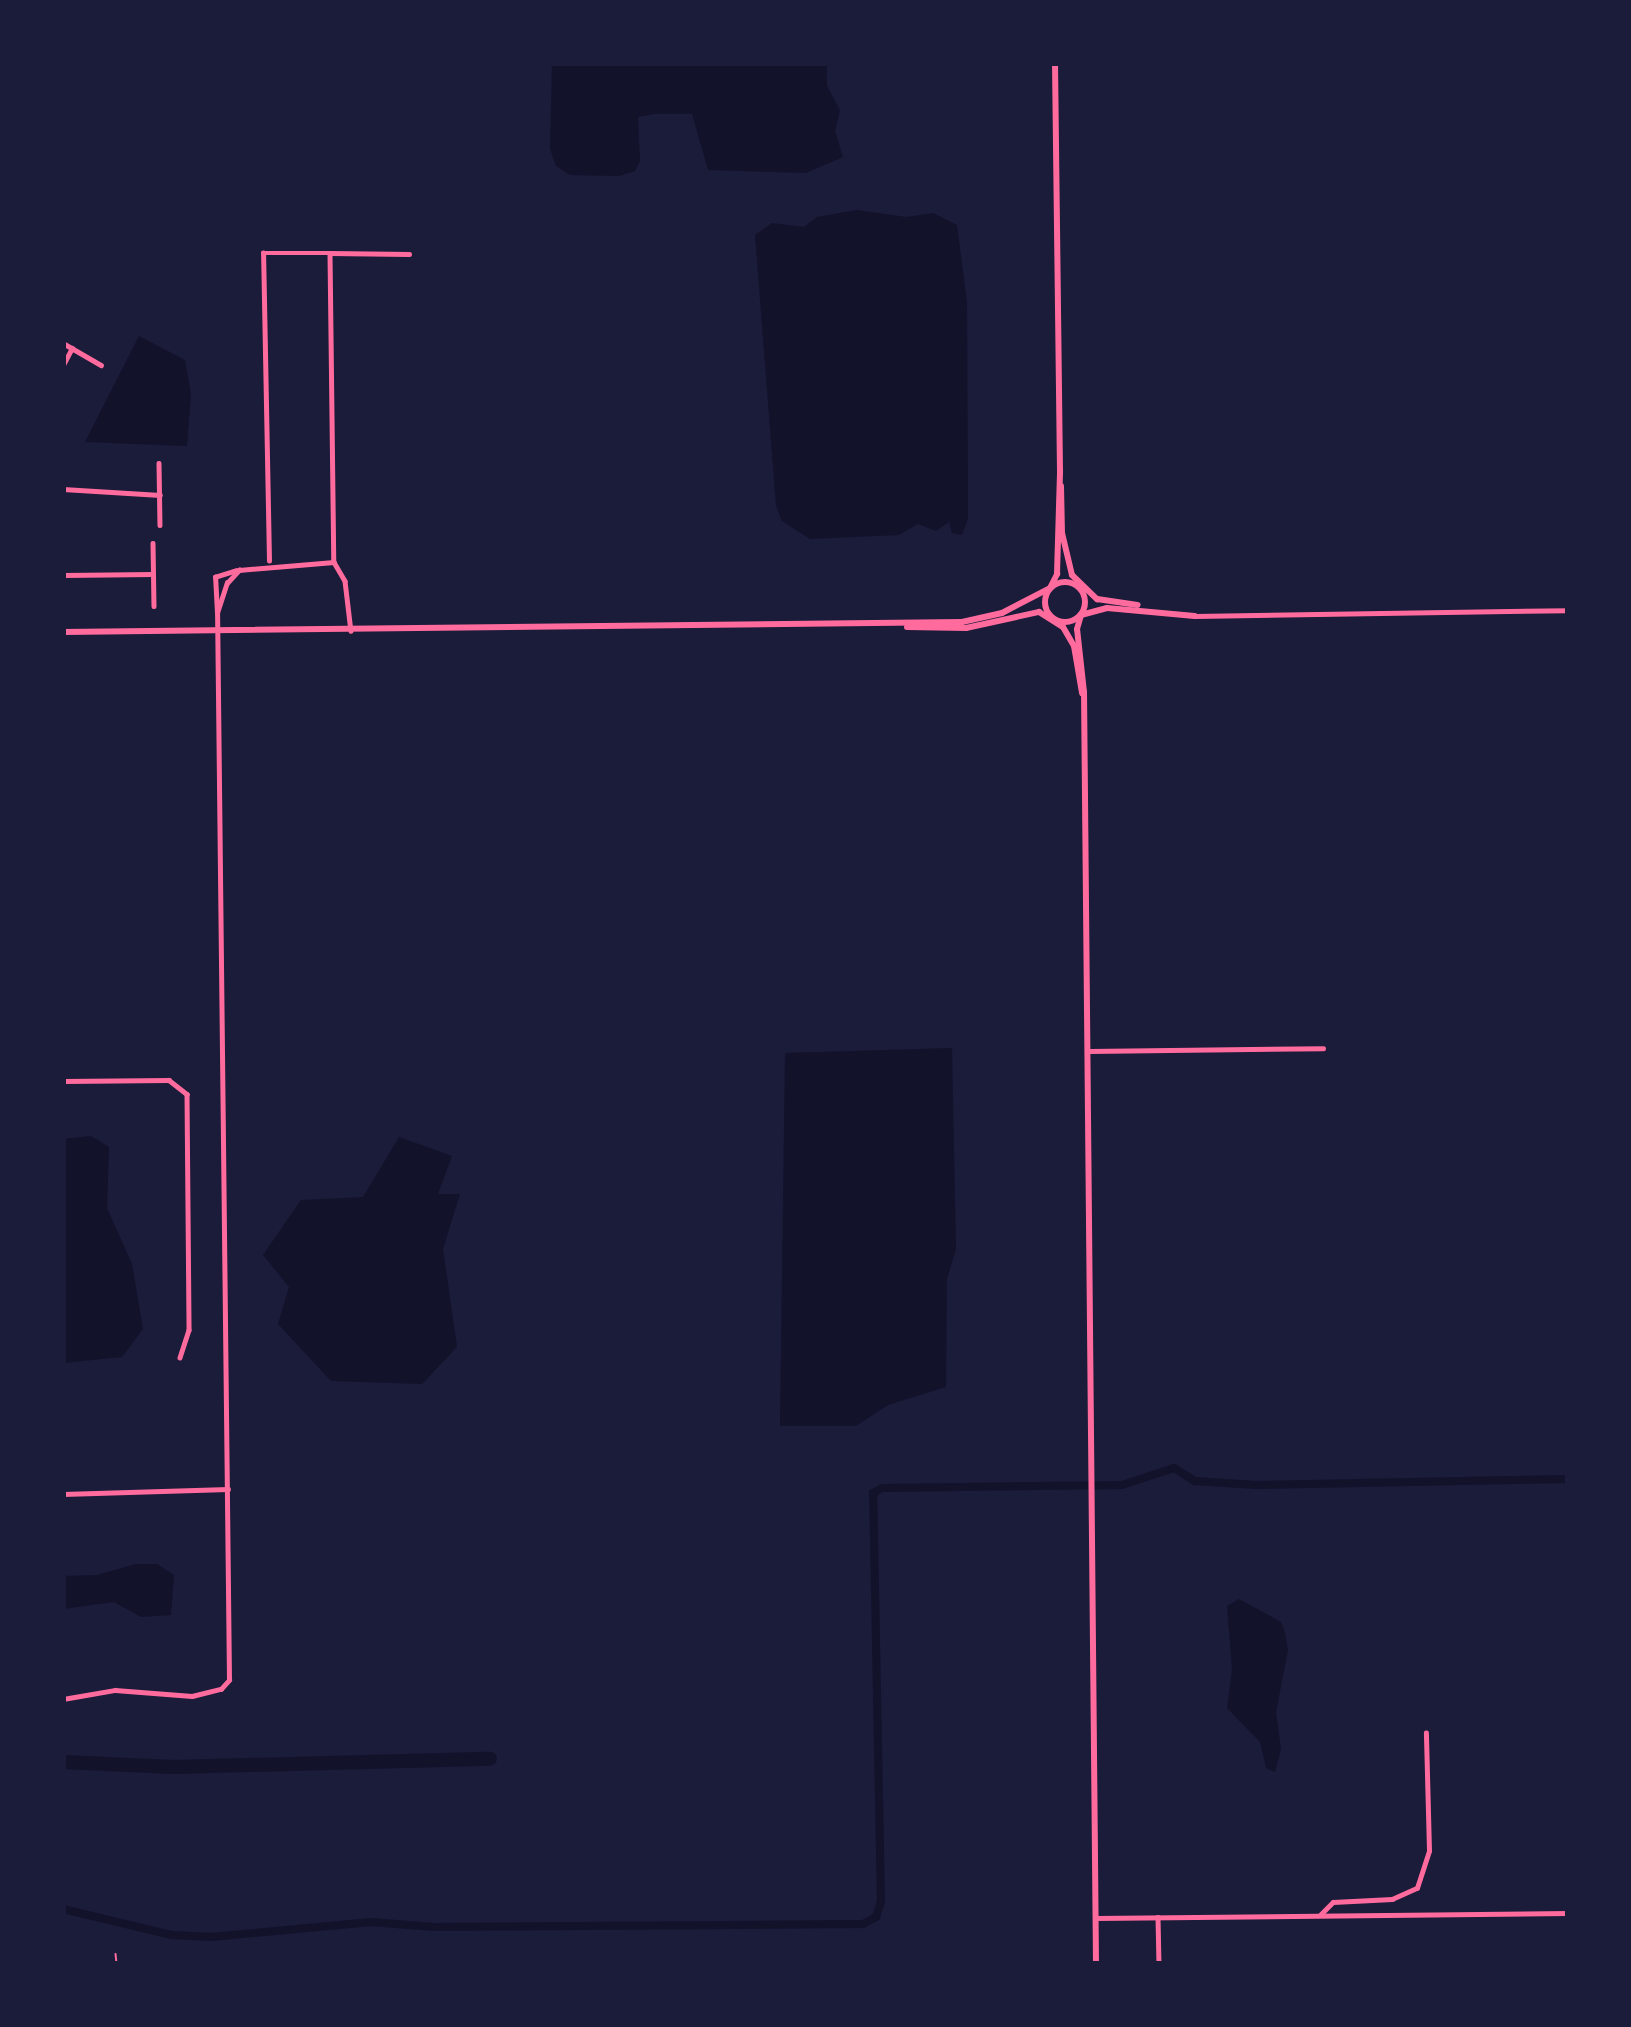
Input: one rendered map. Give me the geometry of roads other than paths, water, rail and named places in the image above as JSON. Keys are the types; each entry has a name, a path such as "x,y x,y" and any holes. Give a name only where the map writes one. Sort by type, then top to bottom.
{"street":[{"path":"1055,63 1060,470 1057,574 1044,604 1074,646 1084,696"},
{"path":"269,564 263,253 409,254"},
{"path":"330,253 334,562 345,581 351,632"},
{"path":"63,343 101,365"},
{"path":"63,365 73,348"},
{"path":"159,463 160,525"},
{"path":"1060,470 1065,554 1082,591 1077,629 1084,696 1096,1964"},
{"path":"63,489 160,494"},
{"path":"153,543 154,606"},
{"path":"63,1699 115,1690 177,1698 226,1685 228,1489 215,577 223,571 269,564 334,562"},
{"path":"217,613 239,570"},
{"path":"223,571 231,579"},
{"path":"63,575 153,574"},
{"path":"63,632 351,632 979,619 1026,604 1064,581 1148,610"},
{"path":"861,624 966,628 1032,612 1066,622 1107,608 1195,616 1568,610"},
{"path":"1087,1051 1323,1048"},
{"path":"63,1082 170,1080 187,1094 190,1313 180,1358"},
{"path":"63,1494 228,1489"},
{"path":"1320,1915 1333,1902 1392,1899 1417,1888 1430,1851 1426,1733"},
{"path":"1095,1918 1568,1912"},
{"path":"1158,1917 1159,1964"}],"waterway":[{"path":"63,1909 171,1935 212,1937 371,1922 434,1927 863,1924 876,1917 881,1902 873,1493 882,1488 1122,1485 1174,1468 1195,1481 1256,1485 1568,1479"},
{"path":"63,1762 174,1767 490,1759"}]}
